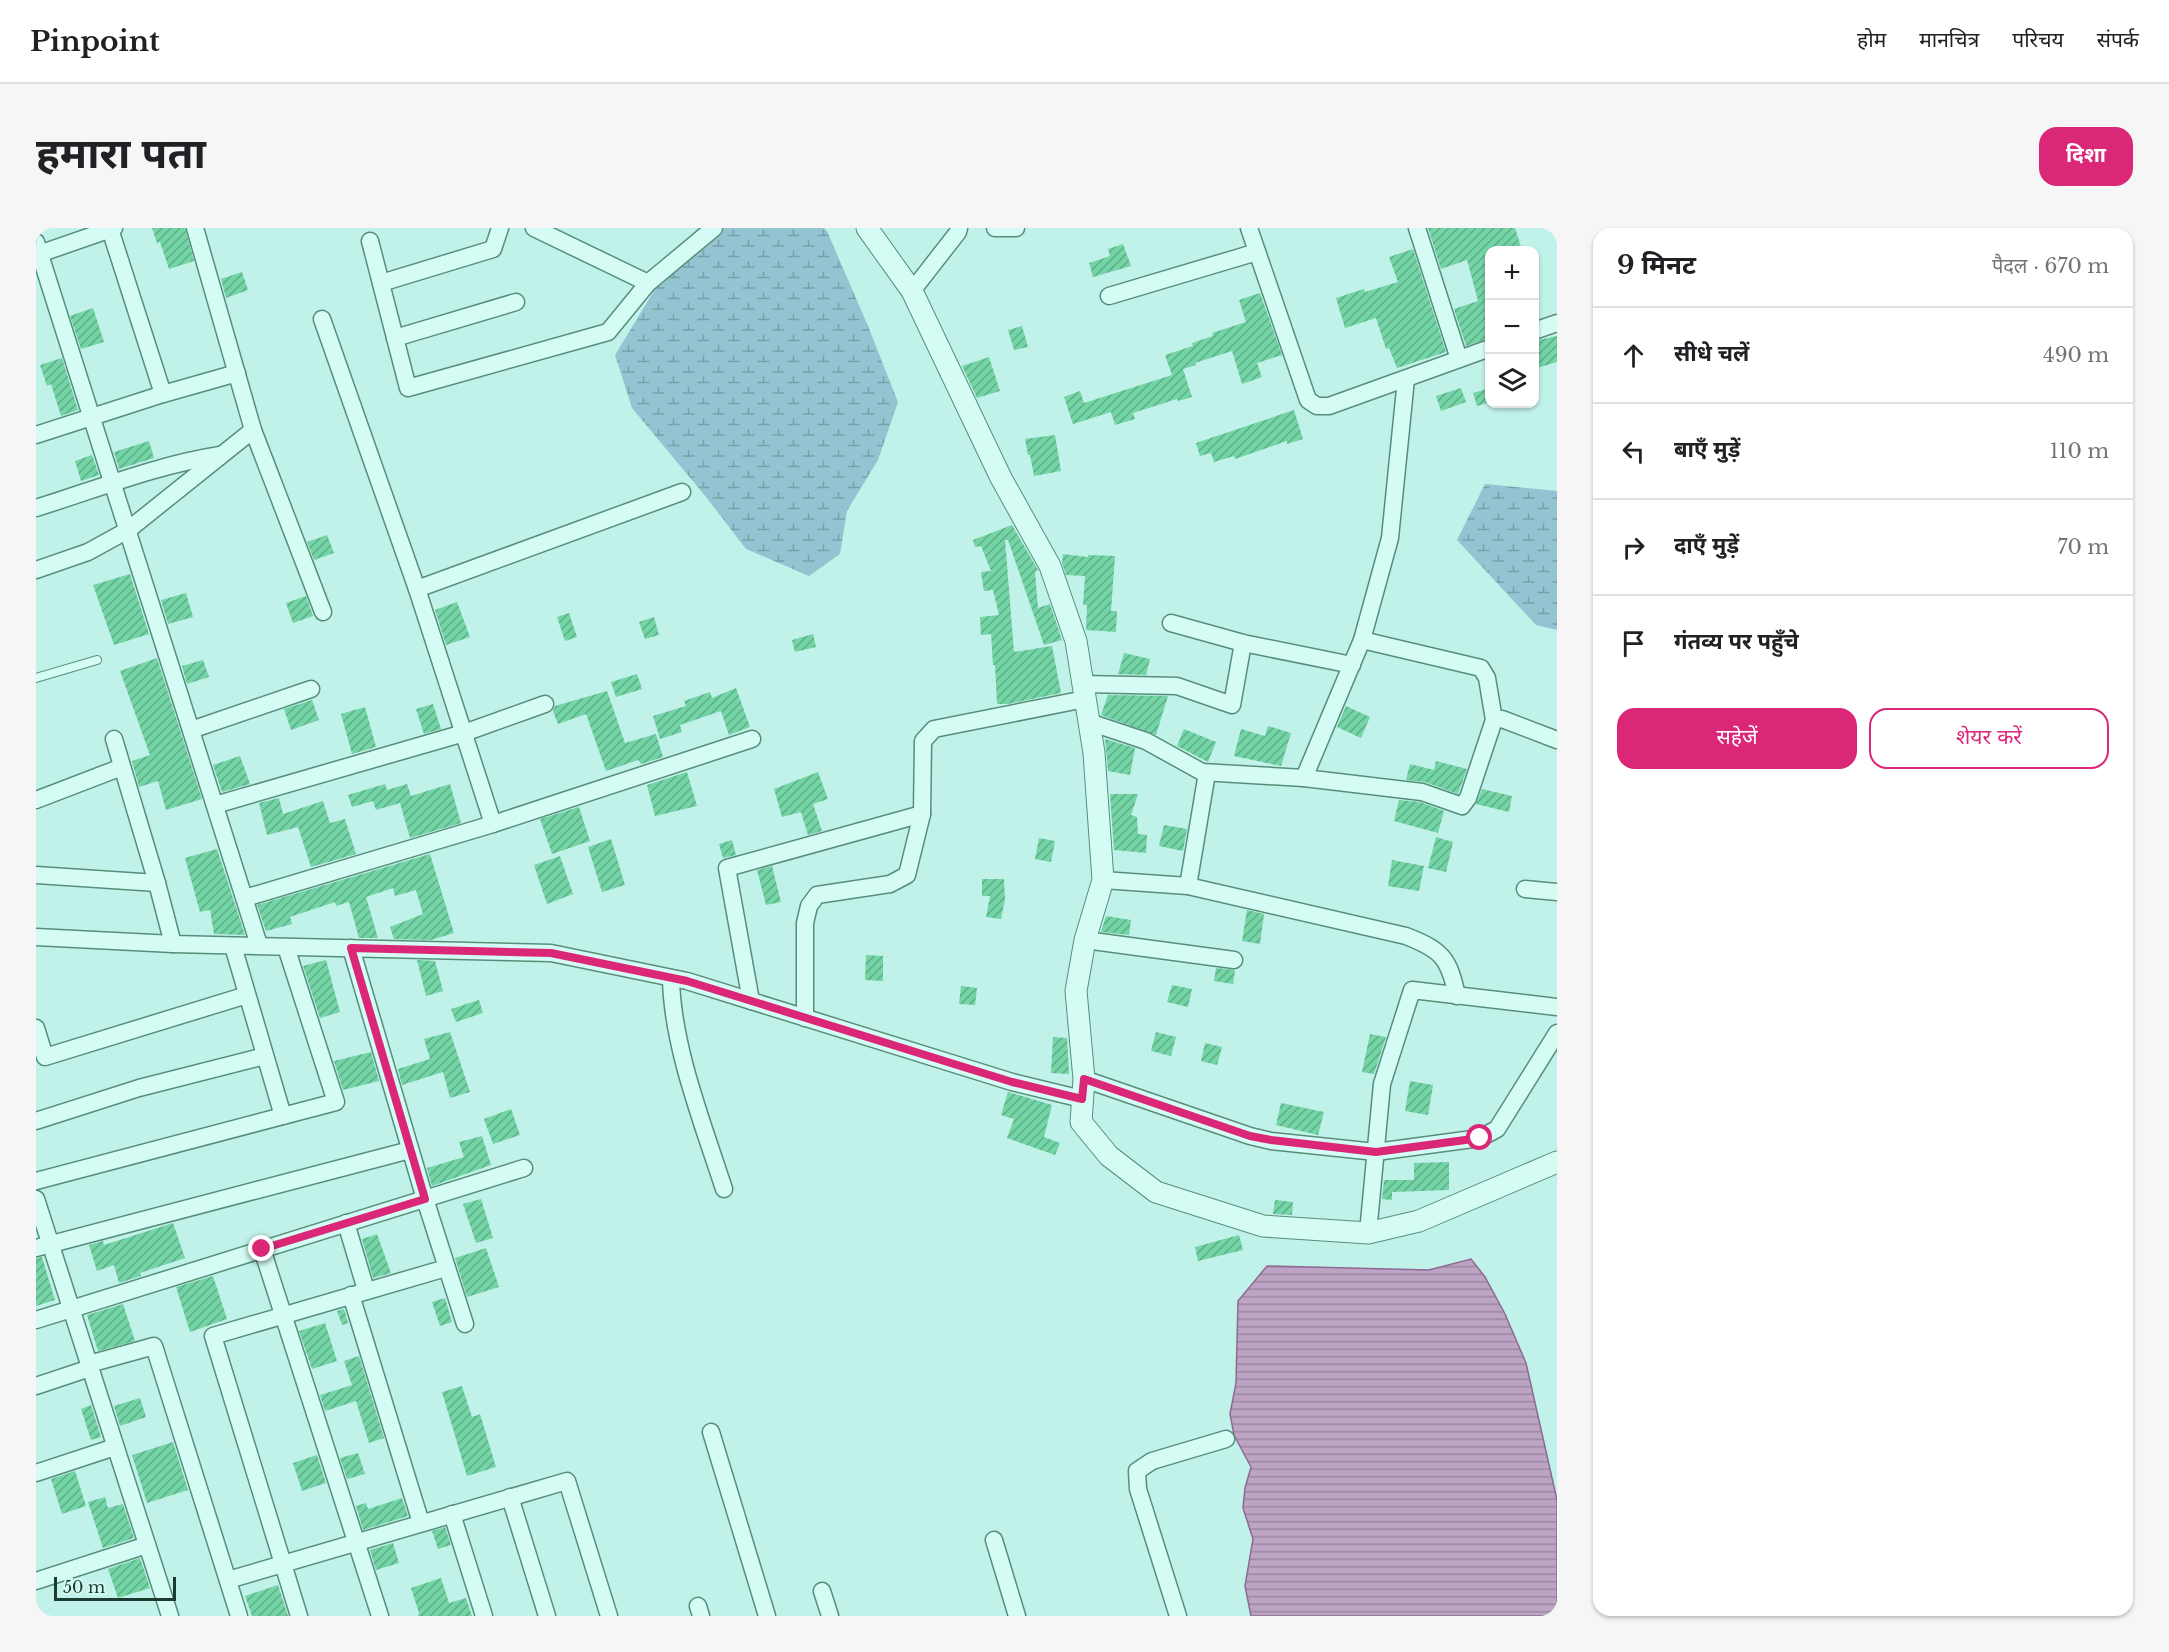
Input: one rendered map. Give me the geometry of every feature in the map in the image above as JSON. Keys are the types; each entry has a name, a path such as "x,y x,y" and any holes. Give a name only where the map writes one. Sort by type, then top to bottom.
{"street":[{"path":"195,228 253,430 323,612"},
{"path":"381,283 493,249 500,228"},
{"path":"534,228 648,283"},
{"path":"370,241 408,388 608,332 648,283 714,228"},
{"path":"867,228 912,291 1000,478 1050,566 1076,641 1094,753 1103,880 1085,940 1076,991 1083,1089 1080,1122 1109,1156 1156,1192 1263,1226 1368,1233 1419,1221 1557,1162"},
{"path":"912,291 958,232 958,228"},
{"path":"995,228 1016,228"},
{"path":"1249,228 1308,400 1317,406 1329,406 1485,350"},
{"path":"1417,228 1459,359"},
{"path":"163,394 112,229 37,250 260,945"},
{"path":"1109,296 1257,252"},
{"path":"395,338 516,302"},
{"path":"322,319 417,589 493,824"},
{"path":"1539,330 1557,323"},
{"path":"36,435 237,373"},
{"path":"1304,778 1362,640 1390,538 1406,379"},
{"path":"36,570 88,552 128,530 253,430"},
{"path":"36,508 193,460 221,455"},
{"path":"417,589 682,492"},
{"path":"1171,623 1243,643 1352,665"},
{"path":"1089,722 1146,741 1202,772 1304,778 1422,792 1462,806 1468,798 1494,720 1487,678 1481,668 1362,640"},
{"path":"805,1018 806,923 809,906 817,895 890,884 907,875 922,814 923,741 934,729 1084,691 1177,686 1232,705 1243,643"},
{"path":"191,730 311,689"},
{"path":"215,805 464,733 545,704"},
{"path":"1494,720 1502,719 1557,740"},
{"path":"114,739 173,944"},
{"path":"245,898 493,824 752,739"},
{"path":"36,800 122,767"},
{"path":"1188,886 1207,772"},
{"path":"751,1000 727,868 922,814"},
{"path":"36,875 157,883"},
{"path":"1103,880 1188,886 1406,936 1431,946 1451,970 1457,996"},
{"path":"1525,889 1557,892"},
{"path":"36,937 233,946 551,953 671,978 751,1000 1012,1082 1083,1089 1250,1136 1376,1152 1480,1138 1497,1129 1557,1033"},
{"path":"1085,940 1234,960"},
{"path":"233,946 283,1116"},
{"path":"36,1181 336,1102 286,947"},
{"path":"351,948 410,1150 465,1324"},
{"path":"671,978 671,1000 683,1056 724,1189"},
{"path":"1368,1233 1382,1084 1412,990 1557,1007"},
{"path":"36,1028 45,1057 247,995"},
{"path":"36,1121 139,1088 265,1056"},
{"path":"43,1246 410,1150"},
{"path":"36,1320 524,1168"},
{"path":"36,1199 43,1246 71,1308 170,1616"},
{"path":"346,1223 358,1292 421,1523"},
{"path":"262,1249 380,1616"},
{"path":"299,1616 213,1336 446,1268"},
{"path":"36,1386 154,1346 239,1616"},
{"path":"711,1432 767,1616"},
{"path":"1178,1616 1138,1489 1137,1471 1152,1461 1226,1439"},
{"path":"36,1473 115,1447"},
{"path":"228,1580 567,1481 609,1616"},
{"path":"510,1497 547,1616"},
{"path":"452,1514 483,1616"},
{"path":"994,1540 1017,1616"},
{"path":"36,1581 147,1545"},
{"path":"822,1591 830,1616"}],"lane":[{"path":"36,678 97,660"}],"green space":[{"path":"698,228 824,228 868,326 898,402 878,460 847,511 840,554 809,576 746,549 632,408 615,355 682,245"},
{"path":"1485,484 1557,491 1557,630 1536,625 1457,540"}],"shaded area":[{"path":"1471,1259 1485,1277 1505,1314 1526,1363 1557,1500 1557,1616 1251,1616 1245,1586 1253,1539 1243,1508 1245,1488 1251,1467 1234,1435 1230,1414 1236,1383 1238,1301 1267,1266 1429,1270"}],"building":[{"path":"152,228 185,228 194,261 169,269 160,242 157,243"},
{"path":"1428,228 1515,228 1521,246 1485,246 1485,340 1466,346 1454,309 1478,301 1467,260 1441,269"},
{"path":"1123,244 1131,266 1093,277 1089,263 1110,256 1108,249"},
{"path":"1413,249 1446,352 1397,368 1389,348 1386,349 1376,318 1345,328 1336,298 1398,282 1389,257"},
{"path":"242,272 248,290 226,298 221,279"},
{"path":"1260,293 1282,355 1257,363 1262,377 1242,384 1232,351 1183,369 1192,397 1178,401 1177,399 1133,413 1135,419 1115,425 1111,412 1073,424 1064,397 1080,391 1084,403 1172,375 1165,355 1193,346 1192,343 1213,336 1212,333 1246,322 1239,300"},
{"path":"93,308 104,342 81,349 70,316"},
{"path":"1022,326 1028,347 1014,350 1008,330"},
{"path":"1557,336 1557,362 1539,367 1539,340"},
{"path":"989,357 1000,391 977,398 962,366"},
{"path":"62,358 78,410 61,416 51,384 47,386 40,365"},
{"path":"1461,388 1466,402 1441,411 1436,396"},
{"path":"1485,389 1485,404 1477,406 1473,393"},
{"path":"1294,410 1303,439 1287,444 1287,441 1235,459 1234,456 1214,462 1211,453 1200,456 1196,443"},
{"path":"1055,435 1061,471 1034,476 1025,439"},
{"path":"149,441 154,458 119,469 114,452"},
{"path":"92,455 99,475 81,481 75,461"},
{"path":"1012,525 1038,570 1035,572 1038,608 1050,604 1062,640 1044,645 1008,540 1005,540 1014,652 1052,646 1061,693 1008,704 997,704 991,634 981,635 980,617 999,615 993,590 984,591 981,572 991,571 981,546 975,547 973,540"},
{"path":"327,535 334,553 314,560 307,542"},
{"path":"1063,554 1088,557 1088,555 1115,556 1111,611 1117,611 1116,632 1086,630 1087,605 1083,605 1085,576 1066,575 1062,563"},
{"path":"130,574 149,634 114,645 93,585"},
{"path":"186,593 193,617 168,624 161,600"},
{"path":"306,596 313,616 293,623 286,603"},
{"path":"457,602 470,637 446,645 435,610"},
{"path":"569,613 577,637 565,641 557,617"},
{"path":"654,617 659,635 645,639 639,622"},
{"path":"813,634 816,647 795,652 792,640"},
{"path":"1124,653 1150,659 1146,675 1118,674"},
{"path":"157,658 202,799 166,810 158,781 139,787 132,761 150,755 120,671"},
{"path":"203,660 209,677 187,684 182,666"},
{"path":"637,674 642,689 616,697 611,682"},
{"path":"736,688 750,727 729,735 721,711 680,725 682,732 660,739 653,716 686,706 684,701 710,692 712,698"},
{"path":"607,691 625,743 656,734 663,757 641,764 638,760 606,771 586,714 558,724 553,711 555,706"},
{"path":"1108,695 1168,696 1156,735 1101,715"},
{"path":"312,700 319,720 291,730 284,709"},
{"path":"433,704 441,729 424,734 416,709"},
{"path":"1346,706 1370,717 1361,738 1337,727"},
{"path":"365,707 376,747 352,754 341,714"},
{"path":"1268,726 1291,733 1281,766 1234,756 1241,729 1265,736"},
{"path":"1184,729 1216,742 1208,762 1177,746"},
{"path":"1105,739 1135,748 1130,775 1108,771"},
{"path":"240,756 250,784 222,792 213,765"},
{"path":"1436,761 1467,769 1458,794 1425,782 1406,780 1410,764 1434,770"},
{"path":"687,772 697,806 655,816 647,785"},
{"path":"818,772 828,799 813,804 822,831 808,835 801,812 782,817 774,789"},
{"path":"385,784 387,790 407,784 411,796 450,784 461,823 410,838 400,803 376,810 373,801 352,807 348,795"},
{"path":"1482,789 1512,796 1509,812 1476,804"},
{"path":"1110,794 1138,794 1131,815 1137,817 1138,834 1147,835 1146,853 1114,850"},
{"path":"279,798 283,814 323,801 330,823 345,819 356,854 311,867 298,827 267,835 259,803"},
{"path":"1399,800 1420,802 1444,811 1438,833 1394,821"},
{"path":"579,807 590,841 552,854 540,819"},
{"path":"1164,825 1187,829 1183,851 1159,846"},
{"path":"1436,837 1453,842 1446,872 1428,868"},
{"path":"1039,838 1055,841 1051,862 1035,859"},
{"path":"611,839 625,885 602,892 588,847"},
{"path":"732,840 736,855 723,858 719,844"},
{"path":"217,849 245,935 214,934 210,910 200,912 185,858"},
{"path":"430,854 454,933 431,940 394,939 390,927 423,914 416,890 395,896 393,888 366,897 378,938 359,938 349,902 336,906 335,902 290,917 292,924 266,931 257,905"},
{"path":"560,856 573,894 547,904 534,865"},
{"path":"1392,860 1424,866 1419,891 1388,886"},
{"path":"772,866 781,902 766,905 757,870"},
{"path":"982,879 1004,879 1005,899 1001,919 986,917 990,896 982,896"},
{"path":"1247,910 1264,914 1260,944 1242,941"},
{"path":"1106,916 1131,920 1129,935 1101,932"},
{"path":"866,955 883,956 883,981 865,980"},
{"path":"326,960 340,1012 320,1018 303,966"},
{"path":"417,960 435,961 443,991 426,996"},
{"path":"1216,968 1235,970 1233,984 1214,981"},
{"path":"1172,985 1192,989 1188,1007 1167,1002"},
{"path":"961,986 977,988 975,1005 959,1004"},
{"path":"479,1000 483,1013 456,1022 451,1009"},
{"path":"450,1032 470,1092 450,1098 443,1072 402,1085 398,1069 430,1059 424,1039"},
{"path":"1156,1032 1176,1037 1171,1056 1151,1051"},
{"path":"1370,1034 1386,1037 1374,1074 1362,1072"},
{"path":"1053,1037 1067,1038 1069,1074 1051,1073"},
{"path":"1205,1043 1222,1047 1217,1065 1201,1061"},
{"path":"371,1052 379,1081 343,1090 334,1061"},
{"path":"1410,1081 1433,1085 1428,1115 1405,1111"},
{"path":"1008,1092 1052,1105 1044,1137 1060,1143 1055,1155 1007,1138 1014,1119 1001,1115"},
{"path":"1281,1103 1324,1112 1318,1135 1276,1125"},
{"path":"511,1109 520,1135 493,1144 484,1119"},
{"path":"482,1136 491,1165 432,1186 427,1168 464,1157 459,1142"},
{"path":"1449,1162 1449,1190 1392,1192 1392,1200 1382,1199 1384,1180 1414,1180 1414,1163"},
{"path":"481,1199 493,1238 476,1243 463,1204"},
{"path":"1275,1200 1293,1202 1292,1215 1273,1214"},
{"path":"173,1223 185,1258 140,1273 141,1276 119,1283 114,1265 97,1271 89,1245 103,1241 104,1245"},
{"path":"377,1234 391,1273 373,1278 362,1239"},
{"path":"1239,1235 1243,1250 1198,1261 1195,1247"},
{"path":"486,1248 499,1287 467,1297 455,1258"},
{"path":"42,1257 55,1300 36,1306 36,1258"},
{"path":"213,1276 227,1319 190,1332 176,1287"},
{"path":"445,1298 452,1322 440,1326 432,1302"},
{"path":"123,1304 135,1341 98,1351 87,1315"},
{"path":"344,1309 348,1323 342,1325 337,1311"},
{"path":"325,1323 337,1361 312,1369 299,1331"},
{"path":"359,1356 384,1438 369,1443 356,1401 325,1411 320,1395 352,1385 344,1361"},
{"path":"462,1386 472,1417 480,1414 496,1467 467,1476 442,1392"},
{"path":"140,1398 146,1417 120,1426 114,1406"},
{"path":"91,1405 101,1437 91,1440 81,1409"},
{"path":"173,1442 188,1490 147,1503 132,1455"},
{"path":"358,1453 365,1474 347,1479 340,1458"},
{"path":"317,1455 326,1483 302,1491 293,1463"},
{"path":"75,1471 86,1506 62,1514 51,1479"},
{"path":"105,1497 108,1508 123,1504 134,1538 103,1548 88,1502"},
{"path":"402,1498 408,1516 363,1530 356,1506 366,1503 368,1509"},
{"path":"445,1527 451,1545 438,1549 432,1531"},
{"path":"393,1543 399,1563 376,1570 370,1550"},
{"path":"140,1558 150,1588 118,1598 108,1569"},
{"path":"441,1578 449,1603 466,1598 472,1616 418,1616 411,1588"},
{"path":"278,1585 288,1616 252,1616 245,1596"}],"route":[{"path":"262,1249 425,1199 351,948 551,953 687,981 1012,1082 1082,1099 1084,1079 1250,1136 1271,1140 1376,1152 1480,1138"}]}
